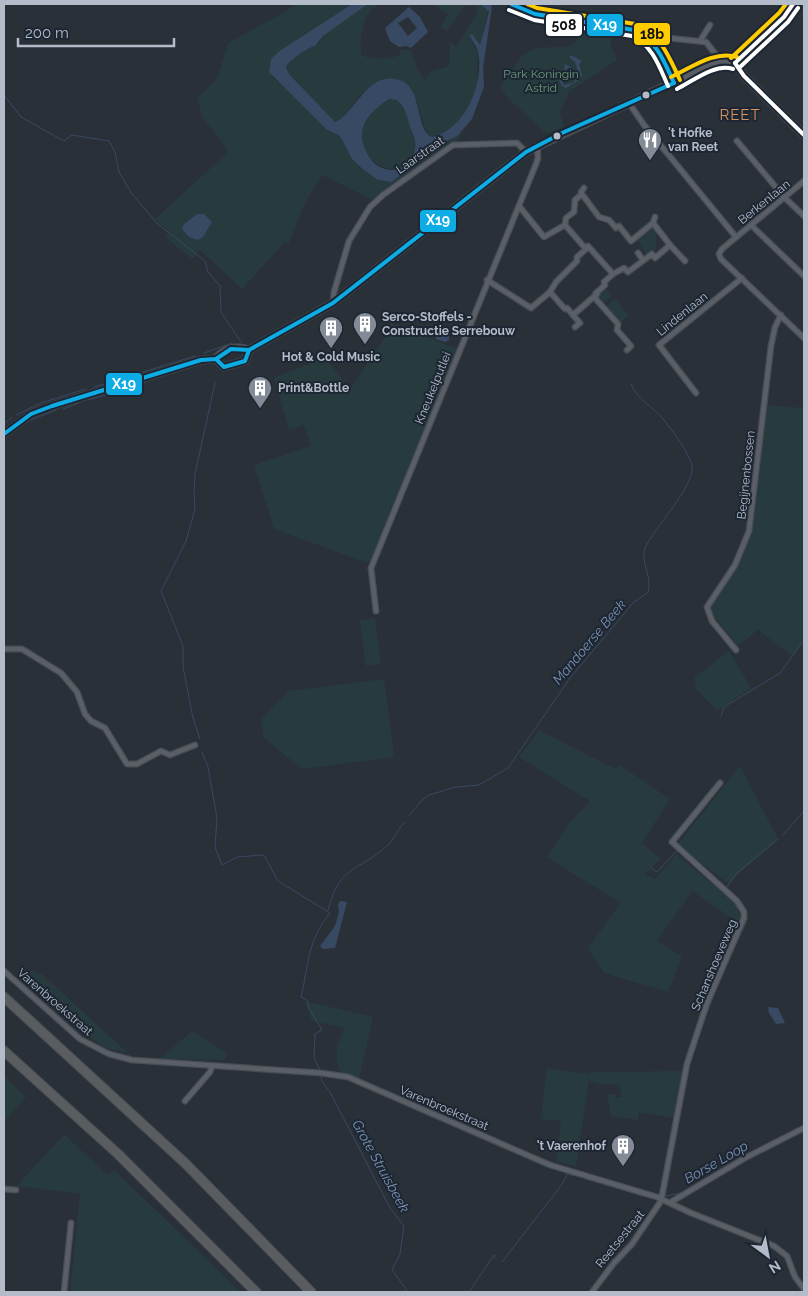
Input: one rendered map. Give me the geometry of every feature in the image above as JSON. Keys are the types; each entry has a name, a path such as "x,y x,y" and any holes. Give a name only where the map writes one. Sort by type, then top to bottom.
{"highway":[{"path":"4,997 186,1164 311,1292"},
{"path":"4,1051 118,1154 256,1292"}],"street":[{"path":"511,4 535,14 634,30 651,39 700,41 709,44 720,60"},
{"path":"776,25 789,4"},
{"path":"735,63 776,25 793,4"},
{"path":"700,41 710,25"},
{"path":"651,39 674,83"},
{"path":"4,434 20,421 38,412 201,360 216,359 224,366 231,366 245,361 249,350 333,303 526,152 720,60 731,60 735,63 744,76 804,135"},
{"path":"629,103 644,125 736,237 722,249 719,254 721,259 804,338"},
{"path":"737,141 785,198 804,216"},
{"name":"Laarstraat","path":"333,303 334,292 349,241 370,207 445,149 457,144 517,143 526,152"},
{"name":"Kneukelputlei","path":"376,611 371,568 538,158 537,146"},
{"name":"Berkenlaan","path":"736,237 804,181"},
{"path":"519,206 544,237 564,225 566,218 574,212 575,200 582,194 581,192 584,188"},
{"path":"582,194 599,217 609,220 616,228 619,226 635,245"},
{"path":"631,241 653,223 655,217"},
{"path":"653,223 670,245 685,260"},
{"path":"564,225 586,249"},
{"path":"751,225 804,276"},
{"path":"573,315 606,285 604,282 613,274 624,268 628,272 652,254 655,258 670,245"},
{"path":"487,280 531,308 550,292 556,282 577,261 577,257 588,246 613,274"},
{"path":"638,253 643,260"},
{"name":"Lindenlaan","path":"696,393 659,345 742,278"},
{"path":"550,292 580,323 575,327"},
{"path":"594,297 618,324 617,330 631,346 627,350"},
{"name":"Begijnenbossen","path":"736,650 712,621 707,607 735,565 749,531 771,346 775,326 781,315"},
{"path":"216,359 219,354 238,347 249,350"},
{"path":"4,649 22,649 61,673 77,692 85,714 91,721 105,728 127,764 137,764 161,751 170,755 195,745"},
{"name":"Schanshoeveweg","path":"662,1199 687,1064 707,1003 744,918 744,912 736,901 672,842 720,783"},
{"name":"Varenbroekstraat","path":"4,971 80,1039 95,1048 132,1060 348,1077 550,1165 671,1202 779,1248 787,1256 795,1277 804,1289"},
{"path":"185,1102 210,1072 212,1066"},
{"path":"671,1202 745,1158 804,1128"},
{"path":"4,1189 16,1190"},
{"name":"Reetsestraat","path":"592,1292 614,1263 632,1244 662,1199"},
{"path":"64,1292 71,1223"}],"green space":[{"path":"296,4 352,4 278,52 271,59 272,77 285,87 327,130 340,136 357,163 378,180 392,182 433,148 446,143 464,129 456,143 443,150 375,201 322,175 305,203 289,243 285,242 242,289 200,250 192,259 165,237 170,232 155,219 228,152 203,119 197,98 217,79 228,43"},
{"path":"368,4 379,4 367,16 363,27 361,39 362,55 370,58 387,58 397,56 401,50 411,50 419,72 425,80 431,71 449,66 450,42 456,47 478,11 475,5 465,6 447,31 441,27 448,14 433,4 481,4 488,10 480,46 471,33 469,36 478,53 477,88 461,121 439,135 430,137 424,126 417,101 380,82 359,96 344,117 335,122 289,74 286,67 288,63 308,47 318,44 323,36"},
{"name":"Park Koningin Astrid","path":"581,26 612,31 610,44 617,60 569,92 560,113 564,127 546,134 506,96 500,86 524,54 534,49 574,44 578,39"},
{"path":"389,99 397,100 400,103 407,116 417,150 409,163 398,169 384,167 372,160 363,148 362,133 369,116"},
{"path":"653,228 656,232 656,249 647,255 637,240"},
{"path":"605,288 612,296 602,304 598,294"},
{"path":"614,298 629,315 620,323 606,307"},
{"path":"390,323 458,349 372,560 367,563 274,529 254,465 311,446 304,425 289,430 274,378 325,357 350,389 390,330"},
{"path":"767,405 804,408 804,639 792,656 758,630 738,646 709,609 735,564 755,512"},
{"path":"375,618 381,664 366,666 360,620"},
{"path":"729,651 751,688 717,711 696,689 694,678"},
{"path":"384,679 394,757 302,769 264,738 261,720 288,691"},
{"path":"539,730 616,769 618,764 670,799 642,843 661,859 645,874 655,879 676,854 735,903 741,917 739,923 692,891 657,941 682,956 668,992 604,973 588,949 620,903 547,857 568,825 590,801 519,757"},
{"path":"740,766 778,839 728,883 677,845"},
{"path":"29,970 43,975 128,1053 104,1048 63,1017 18,976"},
{"path":"305,1001 373,1017 359,1079 342,1074 337,1062 338,1045 345,1028 312,1021"},
{"path":"192,1031 227,1053 225,1060 160,1059"},
{"path":"547,1068 590,1074 590,1072 683,1071 675,1118 639,1112 638,1120 611,1116 607,1094 615,1094 616,1098 622,1097 619,1084 605,1085 589,1081 576,1166 556,1162 561,1121 541,1119"},
{"path":"4,1076 26,1097 4,1122"},
{"path":"64,1134 107,1175 114,1170 241,1292 70,1292 80,1194 17,1186"}],"water":[{"path":"352,4 368,4 323,36 316,45 291,61 286,67 289,74 335,122 342,118 376,82 385,79 395,79 404,82 411,88 422,125 432,137 444,133 454,125 470,103 478,77 479,63 478,51 469,34 473,35 480,45 489,12 481,4 490,4 492,7 483,68 484,87 472,119 457,136 433,148 392,182 378,180 364,170 352,159 340,136 327,130 269,72 271,59 278,52","holes":["389,99 397,100 407,116 415,142 415,150 408,163 395,170 388,170 378,166 369,157 363,144 362,136 365,122 369,116"]},
{"path":"409,7 420,17 428,32 411,48 406,46 399,47 390,41 385,28","holes":["408,17 417,28 408,36 398,23"]},
{"path":"571,55 582,61 579,64 582,75 576,82 566,88 562,86 558,79 564,73 565,64 572,68 567,68 568,72 561,79 564,85 573,83 579,75 575,62 569,57"},
{"path":"197,214 204,214 212,222 203,237 198,240 189,237 182,229 183,225"},
{"path":"440,331 449,335 449,340 445,342 436,339 436,335"},
{"path":"340,901 347,902 335,948 323,949 320,946 335,926"},
{"path":"768,1007 778,1008 785,1023 776,1024 769,1013"}],"waterway":[{"name":"Grote Struisbeek","path":"4,95 21,117 64,141 72,135 109,141 115,152 119,172 132,194 158,224 205,261 208,272 220,286 221,312 241,342"},
{"path":"204,353 232,343"},
{"path":"94,387 195,356"},
{"path":"119,391 146,382"},
{"name":"Grote Struisbeek","path":"200,739 193,718 183,667 183,646 161,591 186,541 195,509 195,474 215,383"},
{"name":"Mandoerse Beek","path":"409,816 421,801 429,795 456,787 479,785 508,768 570,678 633,603 648,592 649,581 644,559 645,548 681,495 691,474 692,466 684,449 660,415 638,395 631,384"},
{"path":"16,415 41,403 86,389"},
{"path":"88,400 113,393"},
{"path":"63,409 79,403"},
{"path":"17,428 56,410"},
{"path":"4,424 12,417"},
{"path":"376,563 404,494"},
{"path":"721,716 724,707 780,673 802,643"},
{"name":"Grote Struisbeek","path":"202,752 208,767 217,818 215,847 222,865 237,857 262,855 265,857 278,881 330,913 322,923 313,943 301,997 307,1000 309,1008 322,1030 315,1034 314,1058 321,1072"},
{"path":"783,835 804,811"},
{"name":"Mandoerse Beek","path":"328,910 333,895 343,877 386,847 404,822"},
{"path":"726,888 736,874 778,839"},
{"path":"651,868 657,872 677,850 700,870"},
{"path":"729,890 745,909"},
{"path":"699,1034 718,984 746,922 746,913"},
{"name":"Grote Struisbeek","path":"321,1076 390,1208 404,1226 400,1254 392,1270 408,1292"},
{"name":"Borse Loop","path":"778,1138 804,1125"},
{"name":"Borse Loop","path":"666,1196 681,1193 774,1140"},
{"path":"670,1169 672,1152"},
{"name":"Borse Loop","path":"502,1262 563,1183 567,1174 576,1176"},
{"name":"Borse Loop","path":"586,1179 643,1196"},
{"path":"667,1186 668,1179"},
{"name":"Borse Loop","path":"469,1292 494,1255 495,1257"}],"transit line":[{"name":"X19","path":"511,4 535,14 634,30 649,40 659,52 674,83"},
{"name":"18b","path":"527,4 537,8 635,24 644,28 663,47 680,80"},
{"name":"18b","path":"731,58 779,13 786,4"},
{"path":"735,63 784,17 793,4"},
{"name":"508","path":"739,68 788,22 798,8"},
{"name":"508","path":"509,10 534,20 632,36 650,51 668,86"},
{"name":"18b","path":"671,77 711,58 728,55 737,57"},
{"path":"735,63 744,76 804,135"},
{"name":"508","path":"677,89 719,68 733,69"},
{"name":"X19","path":"216,359 224,367 245,361 249,350 333,303 526,152 562,133 674,83"},
{"name":"X19","path":"4,434 31,414 52,406 201,360 216,359 231,349 249,350"}],"place":[{"name":"'t Hofke van Reet","path":"650,161"},
{"name":"Serco-Stoffels - Constructie Serrebouw","path":"365,345"},
{"name":"Hot & Cold Music","path":"331,349"},
{"name":"Print&Bottle","path":"260,409"},
{"name":"'t Vaerenhof","path":"623,1167"}],"district":[{"name":"REET","path":"740,115"}]}
